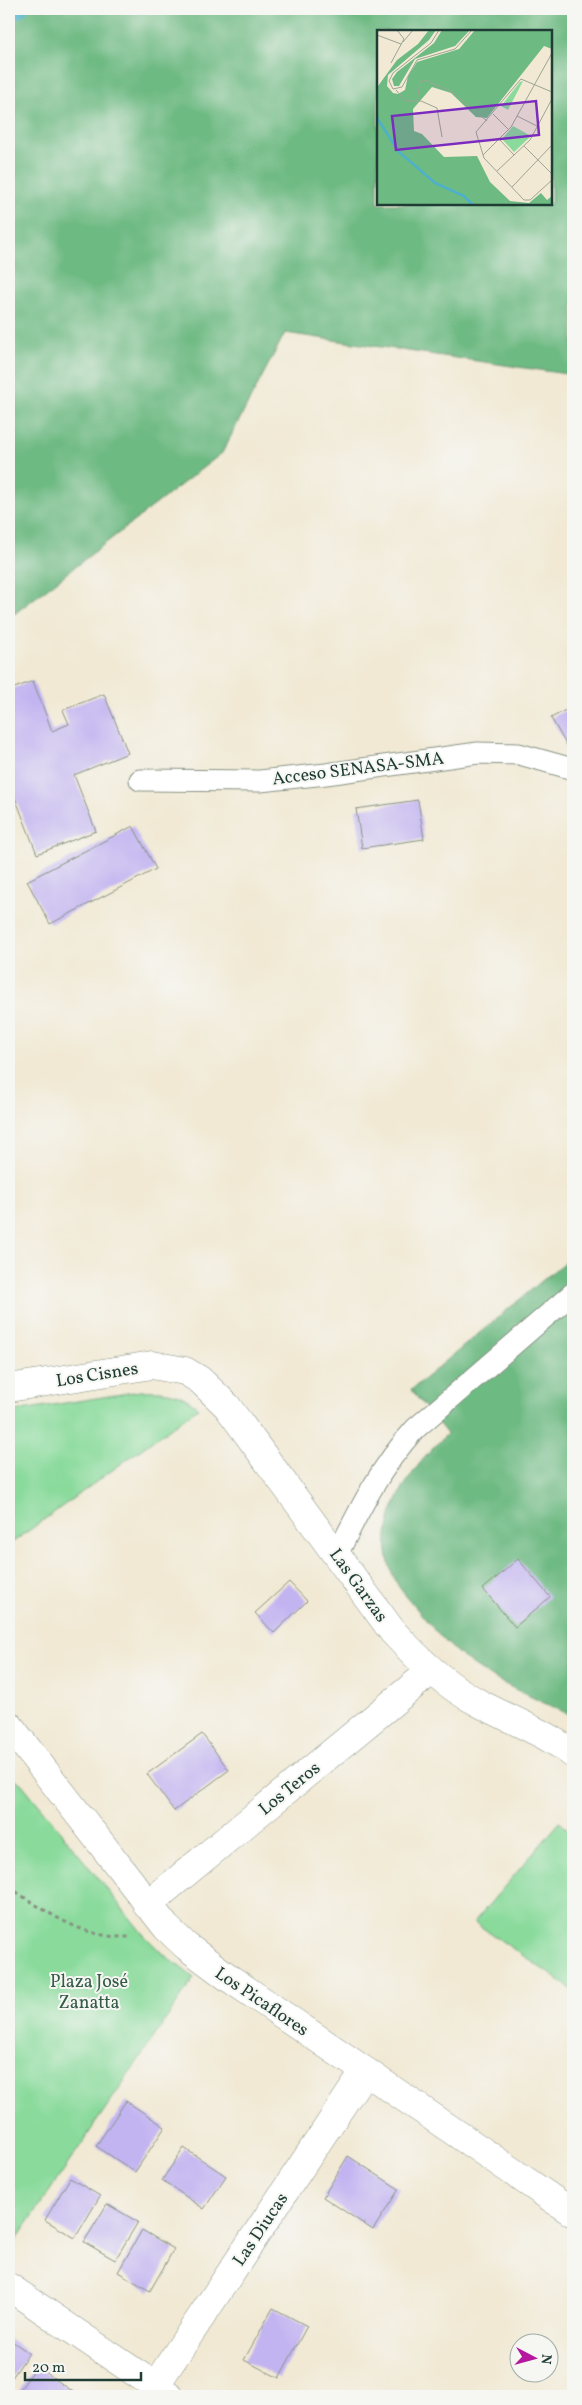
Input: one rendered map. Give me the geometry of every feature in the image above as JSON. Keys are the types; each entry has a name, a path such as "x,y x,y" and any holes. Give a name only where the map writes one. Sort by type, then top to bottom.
{"street":[{"name":"Los Cisnes","path":"9,1388 152,1365 184,1371"},
{"name":"Las Garzas","path":"184,1371 200,1380 227,1406 393,1632 431,1672 478,1702 542,1734 573,1754"},
{"name":"Los Teros","path":"147,1905 431,1672"},
{"name":"Los Picaflores","path":"9,1725 147,1905 166,1927 207,1963 573,2213"},
{"name":"Las Diucas","path":"162,2391 365,2071"},
{"path":"9,2288 162,2391"}],"lane":[{"name":"Acceso SENASA-SMA","path":"140,780 260,781 478,753 519,754 573,769"},
{"path":"337,1555 381,1471 414,1428 573,1293"}],"path":[{"path":"9,1887 70,1926 104,1936 137,1935"}],"green space":[{"path":"9,9 573,9 573,375 285,333 222,453 9,618"},
{"path":"573,1255 573,1717 496,1679 467,1661 450,1646 399,1587 390,1566 387,1545 389,1524 395,1504 405,1484 432,1449 447,1434 411,1390"},
{"path":"140,1391 156,1391 178,1395 192,1402 198,1408 9,1545 9,1412"},
{"name":"Plaza José Zanatta","path":"9,1774 22,1784 143,1934 161,1952 194,1978 9,2251"},
{"path":"560,1822 573,1835 573,1990 474,1922"}],"building":[{"path":"33,681 52,731 69,724 63,710 104,694 128,753 74,775 96,831 37,854 9,782 9,690"},
{"path":"573,706 573,743 567,746 551,718"},
{"path":"418,800 424,839 362,848 356,809"},
{"path":"133,826 156,869 50,924 27,881"},
{"path":"518,1559 550,1597 515,1627 483,1589"},
{"path":"289,1582 307,1601 274,1633 255,1613"},
{"path":"202,1734 229,1770 174,1811 147,1774"},
{"path":"126,2101 165,2127 135,2172 96,2146"},
{"path":"184,2148 226,2176 204,2209 162,2180"},
{"path":"348,2156 399,2189 373,2230 323,2197"},
{"path":"70,2178 100,2196 75,2238 45,2220"},
{"path":"107,2204 138,2222 115,2260 84,2242"},
{"path":"142,2230 174,2249 150,2291 118,2272"},
{"path":"273,2308 307,2326 279,2378 244,2360"},
{"path":"9,2339 29,2353 9,2382"},
{"path":"37,2366 79,2396 15,2396"}],"waterway":[{"path":"9,18 23,9"}]}
